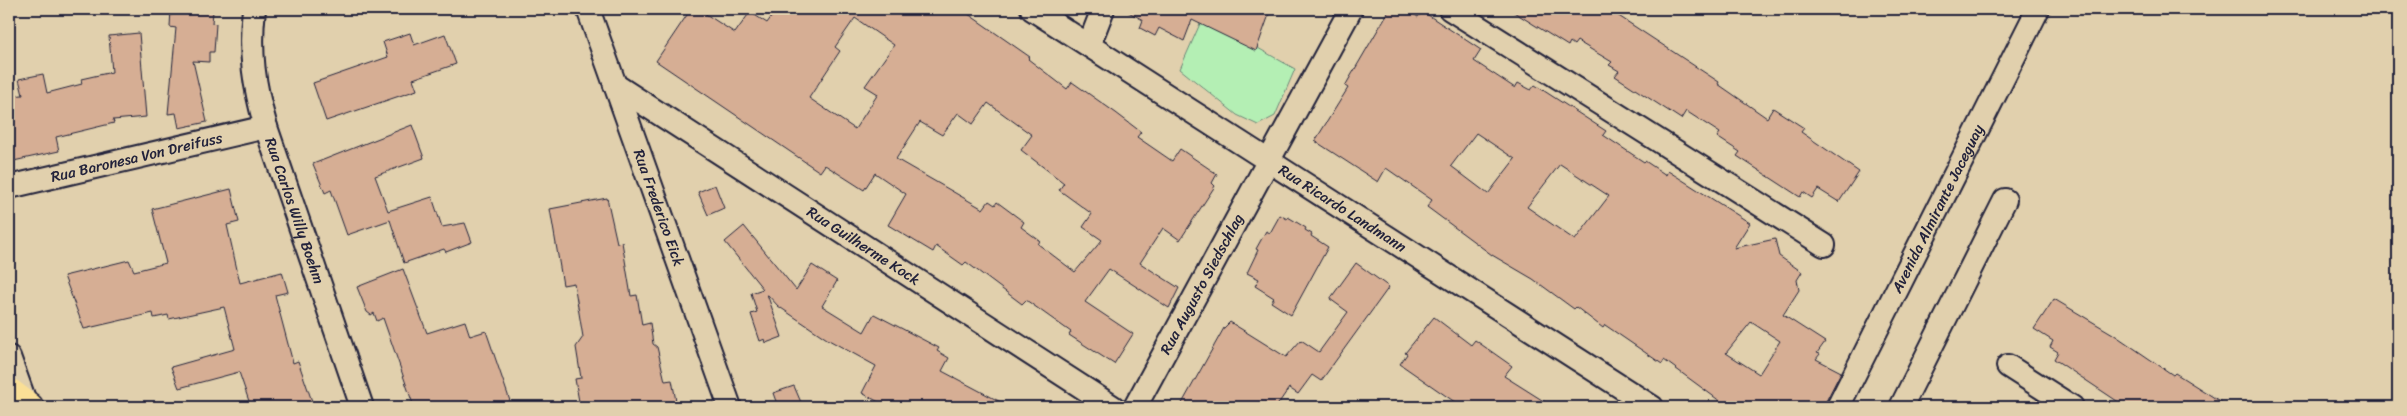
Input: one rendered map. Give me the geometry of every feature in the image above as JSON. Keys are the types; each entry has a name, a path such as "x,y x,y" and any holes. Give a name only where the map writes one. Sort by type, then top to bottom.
{"street":[{"name":"Rua Carlos Willy Boehm","path":"254,9 251,53 259,101 266,127 362,407"},
{"name":"Rua Frederico Eick","path":"588,9 730,407"},
{"name":"Rua Ricardo Landmann","path":"1032,9 1652,407"},
{"path":"1089,45 1103,9"},
{"name":"Rua Augusto Siedschlag","path":"1135,407 1351,9"},
{"path":"1450,9 1824,245"},
{"name":"Avenida Almirante Jaceguay","path":"1838,407 2038,9"},
{"name":"Rua Guilherme Kock","path":"615,85 1113,407"},
{"name":"Rua Baronesa Von Dreifuss","path":"9,187 266,127"},
{"path":"1901,407 2005,200"},
{"path":"9,357 23,403"},
{"path":"2008,366 2072,407"}],"green space":[{"path":"1203,17 1295,69 1275,116 1258,125 1237,115 1180,69"}],"building":[{"path":"171,9 213,11 212,23 216,24 214,52 209,52 209,62 193,61 207,122 179,128 176,113 168,114 176,28 170,27"},
{"path":"691,9 698,9 735,33 750,12 767,23 777,9 961,9 1030,57 1028,59 1067,89 1072,82 1116,113 1141,132 1137,137 1172,161 1180,149 1217,174 1212,183 1215,186 1180,240 1163,228 1140,263 1179,288 1169,308 1109,269 1085,302 1133,334 1114,364 1069,335 1071,332 1026,300 1022,304 966,262 963,265 936,246 933,252 888,225 906,194 875,173 864,190 825,165 820,172 656,61","holes":["855,18 894,45 865,86 878,94 855,129 809,98 840,51 835,47","988,103 1032,135 1021,150 1064,183 1059,190 1092,214 1083,227 1102,240 1075,272 1038,244 1040,241 1021,227 1024,222 997,202 995,205 989,201 983,209 896,159 920,122 942,135 958,113 973,124"]},
{"path":"1123,9 1271,9 1256,51 1192,20 1184,41 1159,28 1155,36 1140,28 1143,20"},
{"path":"1390,9 1405,9 1418,17 1422,11 1481,50 1474,61 1515,88 1518,83 1531,90 1535,85 1606,131 1603,135 1644,162 1666,175 1668,171 1750,223 1734,248 1775,239 1779,256 1802,272 1797,280 1799,290 1783,315 1825,342 1817,353 1820,354 1816,359 1841,372 1823,407 1813,401 1808,407 1728,407 1664,360 1662,364 1605,325 1603,328 1576,307 1574,309 1533,279 1492,255 1427,207 1432,200 1386,168 1378,182 1315,141 1348,88 1345,86","holes":["1476,133 1515,159 1488,194 1451,166","1560,164 1609,196 1575,240 1527,207","1751,322 1780,341 1759,374 1726,353"]},
{"path":"1509,9 1608,9 1719,82 1718,84 1767,118 1773,108 1804,128 1801,132 1859,172 1839,202 1818,189 1812,198 1803,192 1800,197 1737,156 1740,152 1717,137 1720,133 1686,111 1681,119 1615,76 1619,71 1609,65 1612,62 1577,41 1574,45 1570,42 1568,46"},
{"path":"139,33 146,117 113,120 114,123 56,137 59,151 9,162 9,96 23,95 19,79 43,74 47,93 82,84 81,79 112,72 109,36"},
{"path":"410,33 414,45 445,34 456,64 413,79 417,90 326,121 313,83 388,57 383,42"},
{"path":"412,125 424,158 375,176 388,211 432,197 442,227 465,223 472,242 446,252 444,249 404,263 390,220 347,235 331,190 325,193 313,164"},
{"path":"715,185 724,208 708,215 698,192"},
{"path":"231,189 239,222 227,225 240,283 282,272 288,292 275,295 293,363 298,361 314,407 251,407 239,372 179,388 171,367 235,349 224,307 169,319 168,315 154,318 153,313 84,329 64,276 129,260 134,271 166,263 152,209"},
{"path":"607,198 617,243 622,242 631,296 637,295 642,325 650,323 653,344 657,347 665,381 672,380 676,401 641,407 641,405 580,407 575,379 581,378 576,347 583,337 574,283 563,285 550,209"},
{"path":"1280,215 1287,219 1288,217 1306,228 1305,230 1312,234 1311,236 1328,247 1291,315 1271,302 1274,298 1255,286 1259,279 1247,273 1258,250 1256,249 1266,231 1270,233"},
{"path":"744,226 796,290 812,265 837,281 822,306 864,332 874,314 939,348 937,351 949,358 942,371 1010,407 888,407 862,393 876,366 827,339 778,306 767,294 782,337 766,343 765,339 760,341 751,314 757,312 751,293 763,289 725,242"},
{"path":"1356,263 1389,287 1321,381 1312,375 1298,394 1289,388 1276,407 1180,407 1224,328 1230,322 1286,357 1301,340 1319,352 1348,312 1330,299"},
{"path":"403,269 427,333 465,321 470,336 486,331 510,401 492,407 414,407 383,318 377,321 374,313 371,315 367,312 357,287"},
{"path":"2054,299 2113,334 2173,375 2175,373 2229,407 2126,407 2054,359 2058,352 2050,347 2053,341 2034,329"},
{"path":"1434,317 1471,345 1475,340 1512,366 1504,376 1553,407 1462,407 1400,364 1407,354 1405,353"},
{"path":"794,386 803,407 778,407 773,393"}]}
